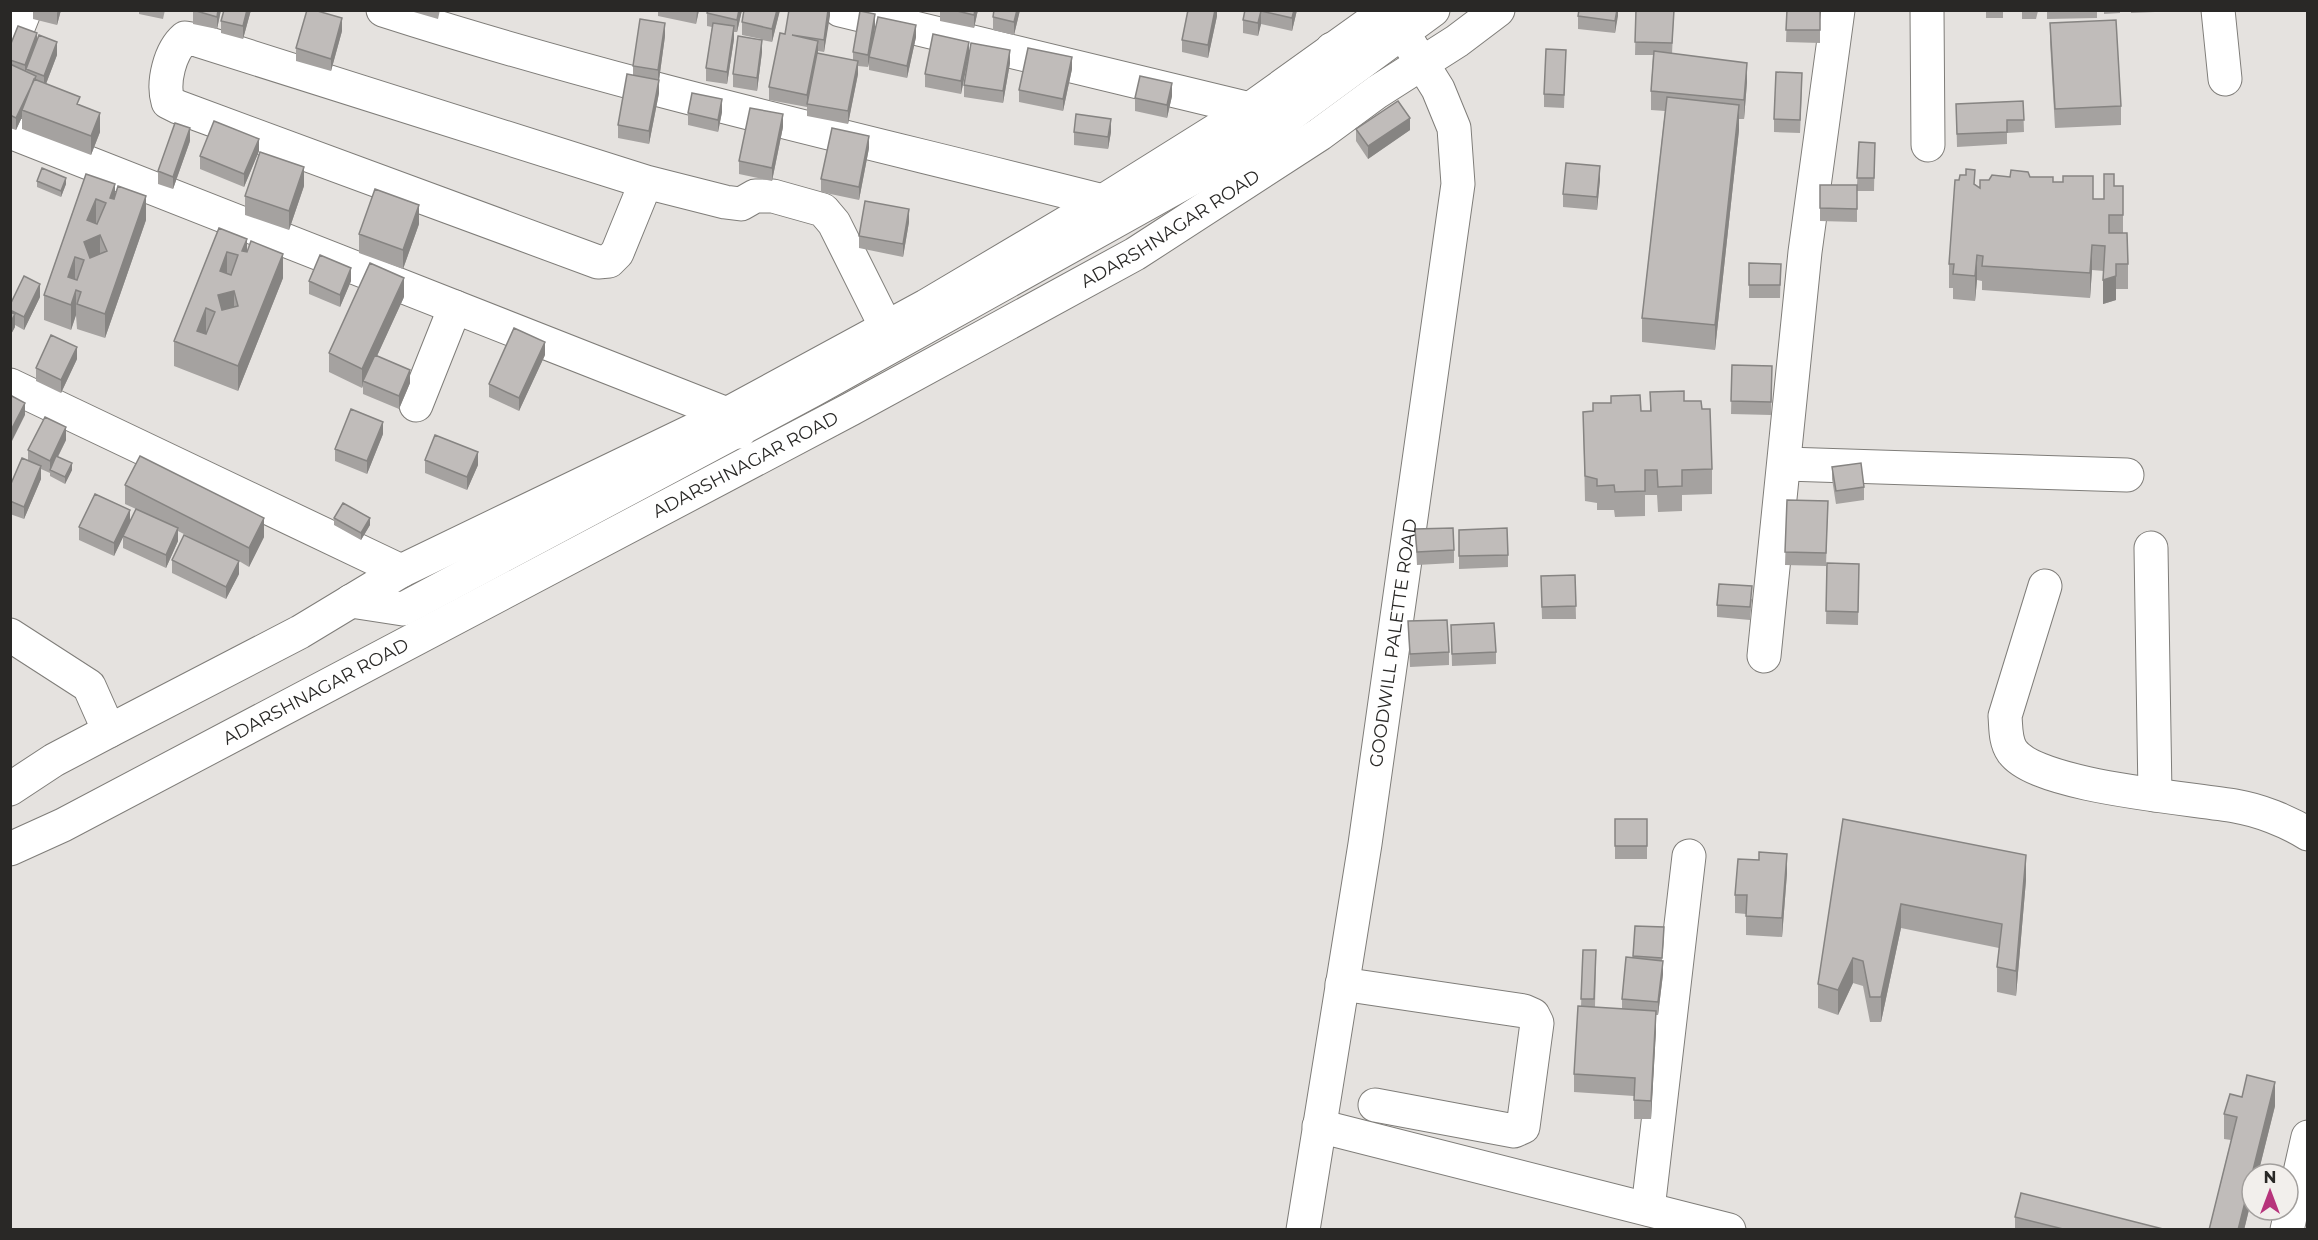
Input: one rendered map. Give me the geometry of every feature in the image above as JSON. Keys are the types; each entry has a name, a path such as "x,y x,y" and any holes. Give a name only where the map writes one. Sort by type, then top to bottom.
{"street":[{"path":"10,22 19,25 24,10"},
{"path":"382,10 482,42 591,71 1103,201"},
{"path":"840,10 926,21 1251,109"},
{"path":"10,789 54,760 300,632 401,571 732,422 886,327 1103,201 1251,109 1331,49 1396,22 1433,10"},
{"name":"ADARSHNAGAR ROAD","path":"10,849 63,825 756,459 1135,254 1320,134 1421,63 1457,41 1498,10"},
{"path":"1764,656 1805,252 1838,10"},
{"path":"1927,10 1928,145"},
{"path":"2218,10 2225,79"},
{"path":"351,601 402,609 732,422 1241,151 1396,22"},
{"name":"GOODWILL PALETTE ROAD","path":"1303,1230 1367,833 1458,184 1454,128 1438,89 1396,22"},
{"path":"646,182 617,253 609,261 598,262 178,107 168,102 164,90 176,47 185,38 197,40 646,182 724,202 741,204 756,196 773,196 823,210 834,223 886,327"},
{"path":"10,132 455,307 732,422 756,459"},
{"path":"416,405 455,307"},
{"path":"10,385 401,571"},
{"path":"1785,464 2127,475"},
{"path":"2151,548 2154,795"},
{"path":"2044,586 2005,716 2006,738 2012,752 2032,766 2063,778 2154,795 2238,806 2307,834"},
{"path":"392,651 402,609"},
{"path":"10,635 88,686 109,731"},
{"path":"1648,1209 1689,856"},
{"path":"1342,984 1524,1011 1533,1015 1537,1023 1523,1128 1514,1131 1376,1105"},
{"path":"1319,1126 1648,1209 1709,1227"},
{"path":"2287,1230 2305,1158"}],"building":[{"path":"193,10 218,10 217,17"},
{"path":"224,10 247,10 243,26 221,21"},
{"path":"307,10 342,18 331,59 296,48"},
{"path":"708,10 739,10 737,20 707,13"},
{"path":"744,10 777,10 772,29 742,22"},
{"path":"789,10 828,10 824,40 792,35 818,41 807,95 769,87 780,33 785,34"},
{"path":"953,10 975,10 974,15"},
{"path":"994,10 1017,10 1014,22 993,17"},
{"path":"1188,10 1215,10 1208,45 1182,40"},
{"path":"1245,10 1294,10 1292,18 1261,11 1258,23 1243,20"},
{"path":"1579,10 1617,10 1615,21 1578,16"},
{"path":"1636,10 1674,10 1672,43 1635,42"},
{"path":"1787,10 1820,10 1820,30 1786,30"},
{"path":"860,11 875,14 868,55 853,52"},
{"path":"878,17 916,25 907,66 869,57"},
{"path":"640,19 665,23 658,70 633,66"},
{"path":"2116,20 2121,106 2055,109 2050,23"},
{"path":"713,23 734,26 727,72 706,68"},
{"path":"18,26 37,33 25,65 10,60 10,46"},
{"path":"933,34 969,42 961,81 925,74"},
{"path":"39,35 57,42 44,76 26,69"},
{"path":"738,36 762,40 757,78 733,74"},
{"path":"971,43 1010,50 1003,91 964,85"},
{"path":"1028,48 1072,57 1063,99 1019,90"},
{"path":"1546,49 1566,50 1564,95 1544,94"},
{"path":"1654,51 1747,63 1744,100 1651,91"},
{"path":"817,53 858,61 848,111 807,104"},
{"path":"10,64 36,76 16,118 10,115"},
{"path":"1776,72 1802,73 1800,120 1774,119"},
{"path":"627,74 659,80 649,131 618,125"},
{"path":"1140,76 1172,83 1167,105 1135,98"},
{"path":"34,79 80,97 77,104 100,113 91,136 22,110"},
{"path":"692,93 722,99 718,120 688,113"},
{"path":"1667,97 1739,105 1715,325 1642,318"},
{"path":"1398,101 1410,118 1368,146 1356,129"},
{"path":"2023,101 2024,120 2007,120 2007,132 1957,134 1956,104"},
{"path":"750,108 783,114 772,168 739,161"},
{"path":"1076,114 1111,119 1108,137 1074,132"},
{"path":"214,121 259,139 244,174 200,156"},
{"path":"175,123 190,128 173,177 158,171"},
{"path":"832,128 869,136 859,187 821,179"},
{"path":"1859,142 1875,143 1874,178 1857,178"},
{"path":"260,152 304,167 289,211 245,196"},
{"path":"1566,163 1600,166 1597,197 1563,194"},
{"path":"42,168 66,178 61,191 37,181"},
{"path":"1966,169 1975,170 1974,184 1980,188 1980,180 1989,180 1992,175 2010,177 2011,170 2028,172 2030,177 2053,177 2053,182 2063,182 2063,176 2093,176 2093,199 2104,199 2104,174 2114,174 2114,186 2123,186 2123,215 2109,215 2109,233 2127,233 2128,264 2116,264 2116,276 2103,280 2105,246 2092,245 2090,273 1982,266 1983,256 1977,255 1975,276 1953,274 1954,264 1949,264 1955,180 1959,180 1960,175 1966,175"},
{"path":"86,174 115,184 110,198 114,199 118,186 146,196 105,314 77,304 81,292 76,290 71,305 44,295","holes":["96,199 106,203 97,224 87,220","100,235 107,251 90,258 84,242","75,257 84,260 77,280 68,277"]},
{"path":"1820,185 1857,185 1857,209 1820,208"},
{"path":"375,189 419,205 403,250 359,234"},
{"path":"865,201 909,209 903,244 859,236"},
{"path":"219,228 247,239 242,251 247,252 251,241 283,254 238,366 174,341","holes":["227,252 238,255 231,275 220,271","234,291 238,306 222,310 218,295","206,308 215,312 206,334 197,331"]},
{"path":"320,255 351,268 340,295 309,281"},
{"path":"370,263 404,278 362,369 329,353"},
{"path":"1749,263 1781,264 1780,285 1749,285"},
{"path":"24,276 40,284 24,317 10,310 10,305"},
{"path":"10,312 15,314 10,323"},
{"path":"514,328 545,342 519,398 489,384"},
{"path":"51,335 77,347 61,380 36,368"},
{"path":"375,355 410,370 399,396 363,381"},
{"path":"1732,365 1772,366 1771,402 1731,401"},
{"path":"1684,391 1684,401 1701,401 1702,409 1710,409 1712,469 1682,470 1682,486 1658,487 1657,470 1645,470 1645,491 1615,492 1614,485 1597,486 1597,479 1585,476 1583,412 1593,411 1593,403 1611,403 1611,396 1640,395 1641,411 1651,411 1650,392"},
{"path":"10,395 25,403 10,432"},
{"path":"351,409 383,422 367,461 335,449"},
{"path":"45,417 66,427 50,461 28,450"},
{"path":"435,435 478,452 467,477 425,460"},
{"path":"56,456 72,463 65,477 50,470"},
{"path":"140,456 264,518 249,548 125,485"},
{"path":"22,458 41,466 24,507 10,501 10,486"},
{"path":"1861,463 1864,487 1836,491 1832,467"},
{"path":"95,494 130,510 114,543 79,527"},
{"path":"1787,500 1828,501 1826,553 1785,552"},
{"path":"343,503 370,518 361,533 334,518"},
{"path":"136,509 178,528 166,555 123,536"},
{"path":"1453,528 1454,550 1417,552 1415,529"},
{"path":"1507,528 1508,555 1459,556 1459,530"},
{"path":"184,535 239,561 226,587 172,560"},
{"path":"1827,563 1859,564 1858,612 1826,611"},
{"path":"1575,575 1576,606 1542,607 1541,576"},
{"path":"1719,584 1752,586 1750,607 1717,605"},
{"path":"1447,620 1449,652 1410,654 1408,621"},
{"path":"1494,623 1496,652 1452,654 1451,625"},
{"path":"1615,819 1647,819 1647,846 1615,846"},
{"path":"1843,819 2026,855 2016,971 1997,967 2002,924 1901,904 1881,997 1870,997 1863,961 1853,958 1838,990 1818,984"},
{"path":"1759,852 1787,854 1782,918 1746,916 1747,895 1735,895 1738,859 1759,860"},
{"path":"1635,926 1664,927 1662,958 1633,956"},
{"path":"1583,950 1596,950 1594,999 1581,999"},
{"path":"1626,957 1663,961 1658,1002 1622,999"},
{"path":"1578,1006 1656,1011 1651,1101 1634,1100 1635,1078 1574,1074"},
{"path":"2247,1075 2275,1082 2255,1162 2240,1162 2238,1230 2209,1230 2237,1117 2224,1114 2230,1094 2242,1097"},
{"path":"2021,1193 2167,1230 2067,1230 2015,1217"}]}
